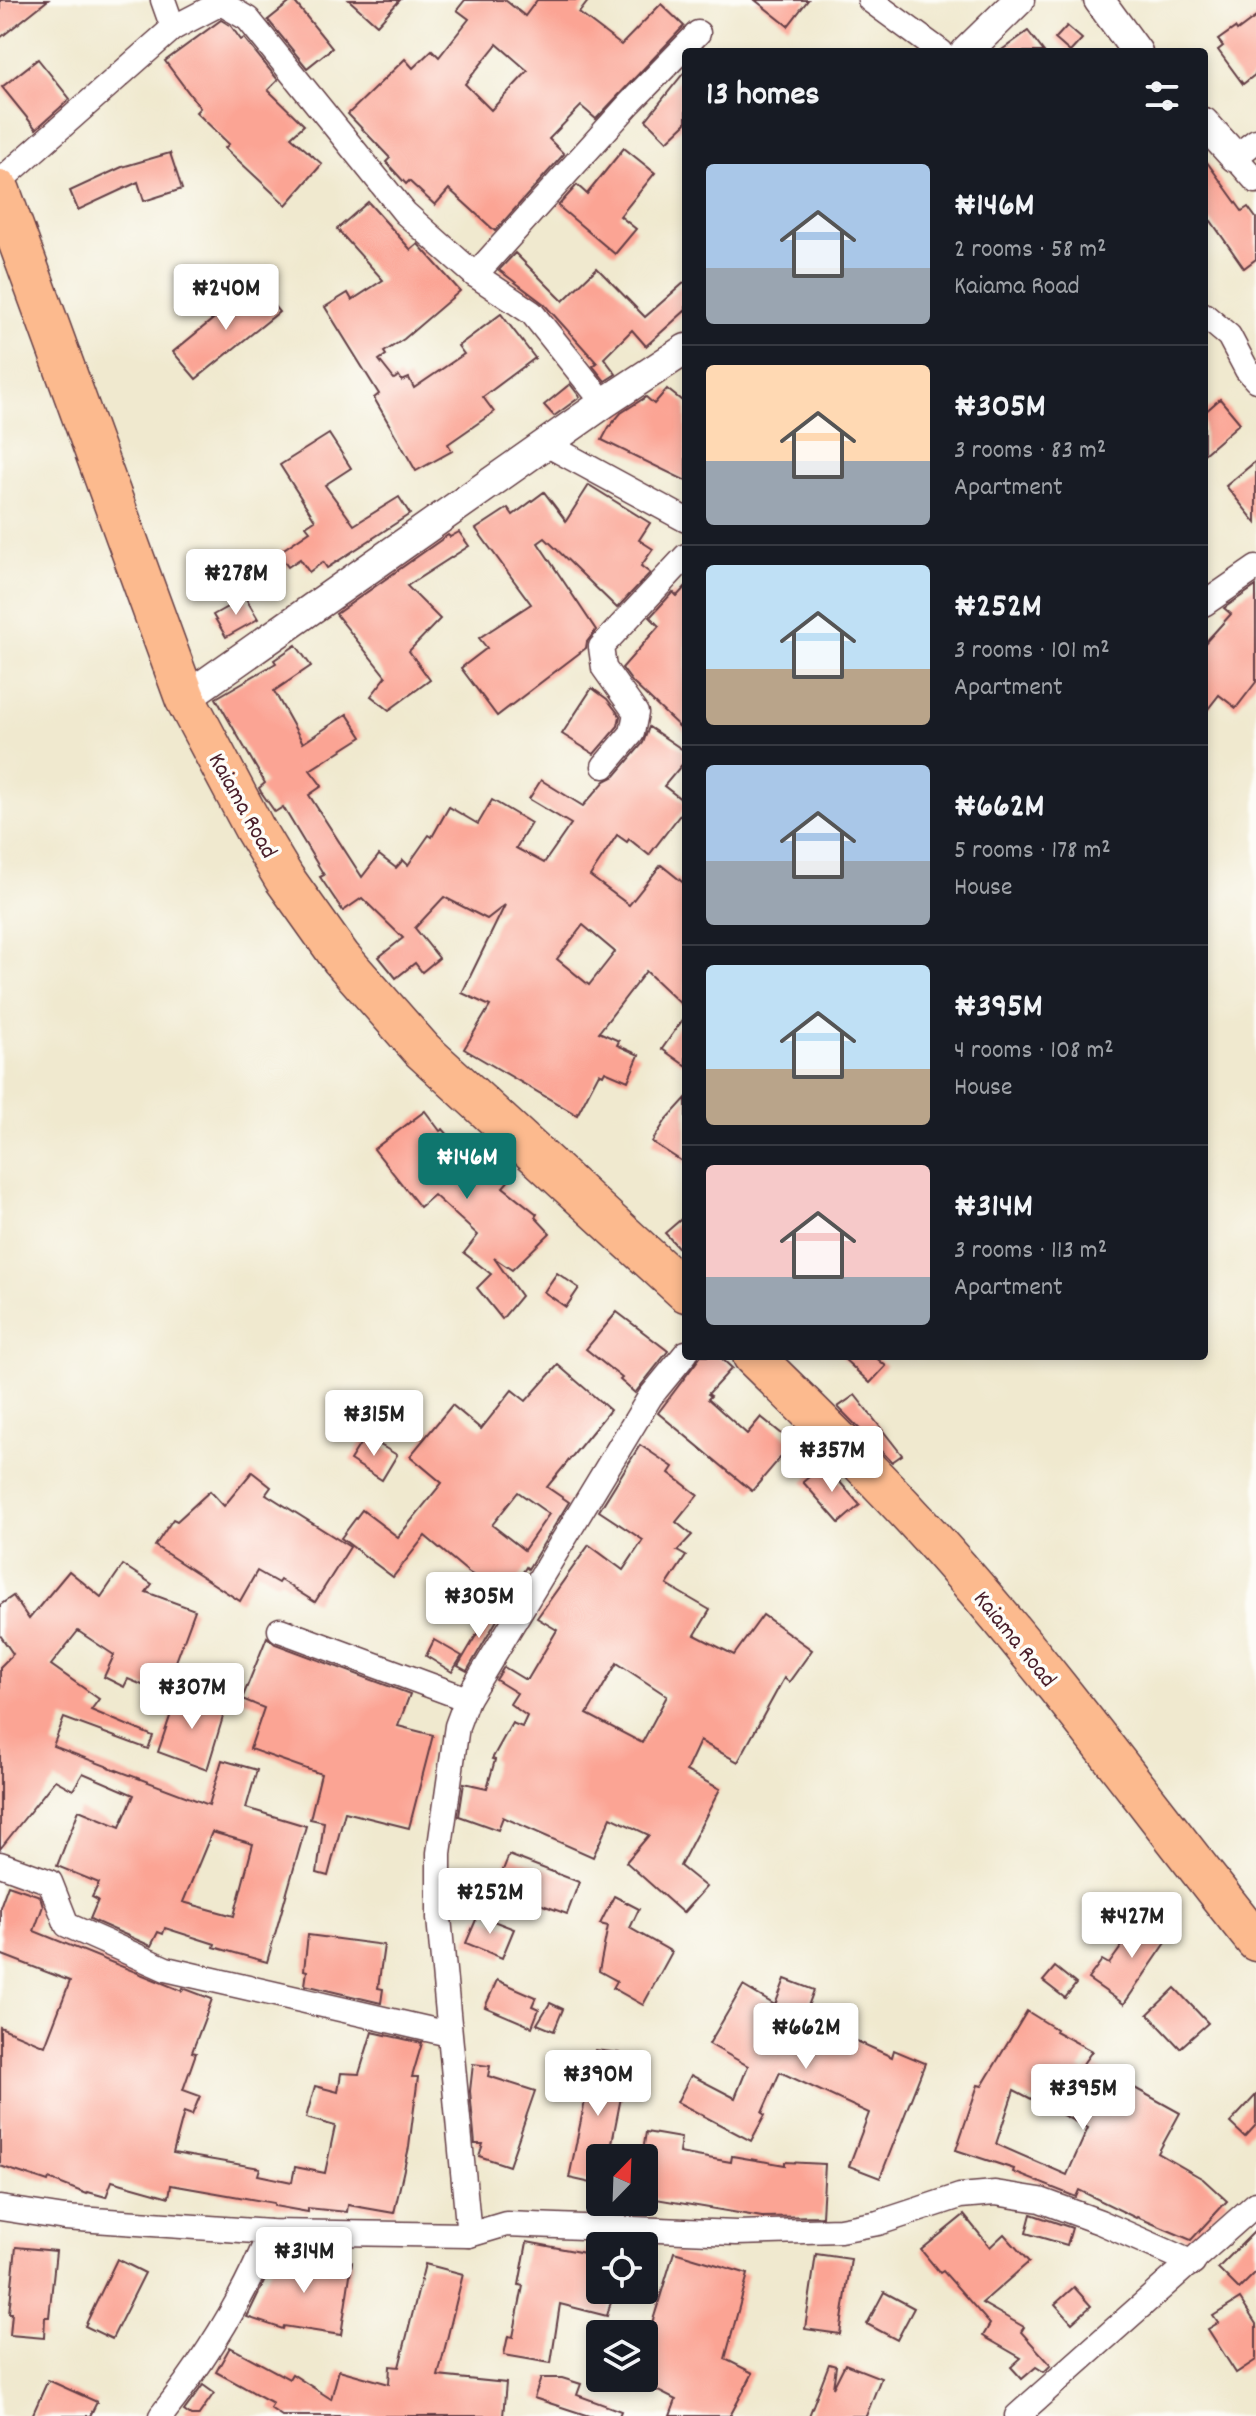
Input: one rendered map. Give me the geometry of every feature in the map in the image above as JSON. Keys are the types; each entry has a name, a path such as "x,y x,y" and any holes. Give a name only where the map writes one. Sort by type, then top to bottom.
{"highway":[{"name":"Kaiama Road","path":"0,191 185,698 284,878 367,991 422,1050 682,1288"},
{"name":"Kaiama Road","path":"757,1360 858,1458 961,1571 1256,1941"}],"street":[{"path":"163,0 173,28"},
{"path":"870,0 936,48"},
{"path":"970,48 1019,0"},
{"path":"1099,0 1134,48"},
{"path":"0,181 173,28 222,2 248,19 405,213 475,275 532,313 604,403"},
{"path":"683,48 698,33"},
{"path":"475,275 682,49"},
{"path":"1208,125 1246,149 1256,181"},
{"path":"1208,318 1229,336 1247,370 1256,380"},
{"path":"185,698 604,403 682,352"},
{"path":"546,444 682,518"},
{"path":"604,766 632,733 636,713 604,668 601,647 682,560"},
{"path":"1208,601 1256,568"},
{"path":"469,2235 439,1918 439,1853 457,1726 467,1699 650,1397 682,1358"},
{"path":"280,1630 467,1699"},
{"path":"0,1864 50,1882 67,1925 166,1969 449,2034"},
{"path":"0,2208 65,2218 270,2232 469,2235 506,2224 736,2233 840,2230 878,2223 960,2196 995,2193 1040,2200 1100,2222 1193,2263"},
{"path":"1017,2416 1256,2204"},
{"path":"161,2416 184,2387 239,2301 270,2232"}],"building":[{"path":"0,0 48,0 0,38"},
{"path":"293,0 332,48 307,68 268,20"},
{"path":"349,0 400,0 377,25"},
{"path":"465,0 505,0 525,16 537,0 589,0 579,13 621,45 661,4 684,26 596,119 581,106 549,139 564,154 495,231 449,189 435,205 409,181 406,184 386,162 390,158 348,114 405,59 413,68 432,50 439,57 469,19 457,10","holes":["497,44 528,71 491,110 465,84"]},
{"path":"755,0 808,0 788,26"},
{"path":"1256,17 1256,74 1243,84 1218,50 1223,46 1218,40"},
{"path":"221,20 231,26 241,40 244,38 278,80 268,90 304,125 291,137 322,164 286,205 225,148 229,144 196,112 200,108 165,61"},
{"path":"1067,26 1082,39 1074,48 1065,48 1055,39"},
{"path":"1028,31 1041,48 1005,48"},
{"path":"38,59 70,99 36,129 2,87"},
{"path":"682,75 682,127 667,141 646,120"},
{"path":"624,148 655,173 620,216 636,229 615,254 558,206 577,185 587,194"},
{"path":"170,153 182,189 144,201 138,182 78,210 70,191 122,167"},
{"path":"1208,164 1242,211 1248,207 1256,218 1256,259 1244,268 1211,221 1208,223"},
{"path":"368,202 411,250 418,244 460,291 384,352 386,355 379,360 394,379 399,376 402,381 409,378 414,388 464,354 458,346 501,314 535,358 483,397 494,412 448,444 452,451 416,471 374,398 379,394 325,307 348,293 352,300 383,280 337,229"},
{"path":"515,253 563,301 597,268 645,317 682,285 682,314 646,346 632,330 604,358 616,374 605,381 593,366 597,363 544,304 499,270"},
{"path":"256,284 279,312 196,379 173,352"},
{"path":"570,384 580,397 554,416 544,405"},
{"path":"667,389 682,401 682,479 602,440 621,413 646,397 654,404"},
{"path":"1220,399 1240,423 1208,451 1208,410"},
{"path":"329,434 351,468 325,485 354,525 399,497 410,514 327,568 323,562 309,572 300,559 288,567 278,553 310,531 306,526 315,520 280,465"},
{"path":"1256,461 1256,523 1226,486"},
{"path":"589,485 650,523 639,540 653,549 641,566 650,573 617,608 545,538 538,543 596,630 586,648 497,716 461,668 487,648 479,638 531,604 476,529 508,508 513,515 544,492 566,521"},
{"path":"459,532 469,546 407,586 440,619 409,651 430,680 389,710 371,696 386,677 336,614 448,535 450,537"},
{"path":"1256,586 1256,682 1236,708 1219,695 1208,709 1208,640 1231,614 1224,608"},
{"path":"682,590 682,729 633,683 622,668 659,626 650,617 673,592 677,596"},
{"path":"245,597 258,619 226,637 213,615"},
{"path":"296,645 311,666 274,691 303,743 347,714 362,737 310,770 322,786 309,795 362,877 379,855 396,868 403,860 408,865 429,835 432,837 449,807 478,824 492,800 531,823 516,848 544,863 571,824 529,799 541,780 583,806 605,781 615,776 643,743 649,727 682,749 682,765 664,786 682,800 682,812 649,855 629,839 627,842 617,835 590,876 629,905 661,865 682,882 682,1005 646,971 599,1032 639,1055 628,1081 605,1071 603,1075 599,1073 577,1115 464,1049 490,1006 462,993 505,905 487,919 444,897 415,928 439,958 422,972 415,963 396,978 379,957 403,938 362,898 343,911 320,877 324,875 283,807 275,812 261,792 259,788 265,783 216,698 276,663 274,660","holes":["583,925 615,952 589,985 557,959"]},
{"path":"592,688 607,699 620,716 618,726 594,754 562,734"},
{"path":"682,1021 682,1063 662,1049"},
{"path":"682,1102 682,1161 652,1142"},
{"path":"425,1111 476,1167 486,1156 511,1178 503,1187 537,1214 535,1217 550,1233 512,1270 494,1258 521,1296 502,1319 477,1288 491,1274 464,1253 478,1235 434,1195 420,1207 374,1149"},
{"path":"682,1218 682,1252 665,1233"},
{"path":"557,1273 579,1288 566,1307 544,1292"},
{"path":"617,1312 668,1351 635,1393 620,1380 622,1378 586,1349"},
{"path":"698,1360 723,1360 732,1368 708,1394 711,1396 708,1399 747,1434 761,1417 793,1443 752,1491 658,1413"},
{"path":"845,1360 879,1360 886,1366 870,1383"},
{"path":"558,1365 610,1410 547,1487 569,1502 508,1597 468,1572 425,1536 393,1577 341,1538 362,1510 398,1537 442,1483 410,1456 452,1405 481,1429 512,1390 526,1401","holes":["518,1492 549,1514 524,1550 492,1525"]},
{"path":"855,1395 902,1455 892,1462 838,1407"},
{"path":"365,1436 397,1455 382,1480 350,1460"},
{"path":"640,1445 673,1467 669,1473 698,1495 676,1522 692,1535 677,1551 686,1556 667,1585 710,1610 695,1635 734,1655 763,1615 812,1650 789,1682 784,1678 738,1762 700,1741 686,1771 720,1789 680,1866 706,1887 683,1913 626,1862 649,1835 611,1817 593,1857 503,1817 498,1830 459,1816 464,1783 487,1788 495,1760 492,1759 512,1723 522,1727 527,1716 510,1704 517,1693 496,1680 504,1667 528,1679 557,1630 537,1618 589,1545 623,1570 643,1540 599,1511","holes":["617,1663 667,1696 642,1743 587,1714"]},
{"path":"824,1464 860,1505 839,1523 803,1482"},
{"path":"252,1472 271,1487 266,1494 350,1547 315,1602 280,1580 278,1583 257,1571 240,1601 155,1546 173,1519 177,1521 210,1491 224,1506"},
{"path":"123,1565 152,1584 146,1592 195,1610 164,1694 128,1679 124,1687 104,1677 114,1655 78,1631 51,1665 99,1699 91,1710 153,1736 148,1749 64,1718 53,1746 209,1805 222,1760 257,1770 246,1808 306,1826 267,1962 214,1947 215,1944 165,1928 163,1934 158,1932 151,1946 90,1919 98,1900 92,1897 99,1883 57,1866 79,1810 120,1827 134,1795 83,1773 73,1790 55,1780 0,1849 0,1667 13,1654 0,1635 0,1605 13,1596 29,1619 69,1571 101,1597","holes":["212,1832 253,1844 234,1916 183,1902"]},
{"path":"491,1610 500,1615 467,1671 458,1666"},
{"path":"267,1637 275,1644 410,1694 398,1726 433,1735 409,1828 345,1812 328,1876 317,1873 324,1822 310,1819 321,1774 250,1749 264,1708 242,1699"},
{"path":"434,1640 462,1656 452,1672 426,1656"},
{"path":"178,1693 226,1707 207,1770 158,1752"},
{"path":"509,1855 579,1882 567,1914 496,1888"},
{"path":"8,1885 40,1896 43,1906 34,1931 182,1991 183,1988 212,1999 192,2052 196,2053 183,2090 200,2096 192,2115 184,2112 173,2153 260,2168 258,2175 292,2182 295,2167 325,2173 335,2126 306,2118 315,2086 338,2092 341,2073 359,2074 372,2032 422,2043 412,2077 418,2077 409,2147 394,2213 348,2205 347,2212 308,2208 308,2212 171,2185 169,2197 112,2181 106,2197 87,2194 49,2179 48,2182 0,2166 0,2027 45,2046 70,1981 0,1954 0,1907"},
{"path":"614,1896 639,1909 630,1928 672,1952 643,2005 613,1988 617,1981 599,1971 608,1926 600,1924"},
{"path":"1145,1914 1172,1934 1124,2004 1088,1979 1102,1960 1109,1964"},
{"path":"478,1915 514,1929 502,1958 466,1943"},
{"path":"308,1935 384,1945 378,1988 383,1989 381,2003 305,1985"},
{"path":"1055,1967 1076,1984 1065,1998 1043,1981"},
{"path":"785,1979 814,1990 804,2017 892,2057 894,2050 925,2063 880,2178 849,2166 869,2113 780,2072 762,2113 765,2115 751,2141 677,2102 691,2075 735,2098 748,2066 709,2044 743,1986 775,2005"},
{"path":"497,1980 536,1997 532,2006 539,2009 532,2027 485,2007"},
{"path":"1175,1988 1208,2023 1180,2048 1148,2014"},
{"path":"550,2003 563,2009 554,2031 537,2024"},
{"path":"1027,2011 1092,2051 1080,2068 1085,2072 1093,2065 1180,2113 1158,2153 1203,2179 1227,2201 1191,2240 1079,2190 1076,2197 1013,2172 1014,2169 956,2150 978,2085 982,2086","holes":["1014,2090 1088,2128 1067,2175 996,2144"]},
{"path":"595,2050 620,2053 618,2071 626,2072 612,2144 586,2144 586,2182 569,2178 586,2096 589,2096"},
{"path":"473,2064 490,2066 488,2076 535,2091 509,2166 479,2156 483,2144 475,2144 470,2091"},
{"path":"1256,2095 1256,2125 1245,2137 1230,2123"},
{"path":"646,2132 681,2138 679,2153 731,2162 732,2156 785,2165 785,2162 825,2164 822,2216 762,2217 658,2199 658,2144 644,2144"},
{"path":"1031,2214 1072,2228 1067,2245 1026,2233"},
{"path":"964,2215 990,2247 1004,2234 1029,2262 982,2303 1024,2327 1021,2332 1051,2365 1044,2372 1036,2367 1022,2379 1011,2367 1021,2358 983,2336 990,2324 921,2250"},
{"path":"1256,2230 1256,2272 1239,2289 1218,2268"},
{"path":"527,2242 585,2253 586,2249 586,2304 610,2304 607,2316 560,2304 551,2363 504,2355 508,2336 513,2337 523,2286 519,2285"},
{"path":"16,2247 56,2251 44,2338 10,2335 12,2313 9,2313"},
{"path":"674,2252 748,2274 725,2359 753,2373 730,2416 670,2416 676,2400 658,2391 658,2320 653,2320"},
{"path":"816,2254 851,2259 840,2334 805,2329"},
{"path":"277,2255 315,2268 317,2257 352,2262 341,2335 284,2326 283,2329 247,2317"},
{"path":"117,2259 145,2273 112,2339 85,2326"},
{"path":"425,2264 463,2274 438,2376 506,2383 503,2416 282,2416 270,2408 273,2403 216,2372 230,2347 289,2379 292,2374 331,2399 339,2370 389,2384 390,2366 399,2367"},
{"path":"1074,2287 1091,2306 1072,2323 1055,2304"},
{"path":"884,2292 914,2308 897,2340 867,2324"},
{"path":"1240,2299 1256,2324 1256,2360 1236,2373 1208,2329 1218,2323 1213,2316"},
{"path":"829,2364 836,2366 833,2388 845,2364 881,2378 866,2416 809,2416"},
{"path":"541,2378 562,2378 581,2384 577,2395 621,2411 619,2416 589,2416 534,2398"},
{"path":"48,2380 97,2402 90,2416 32,2416"},
{"path":"203,2385 214,2393 198,2416 191,2416 184,2411"}]}
